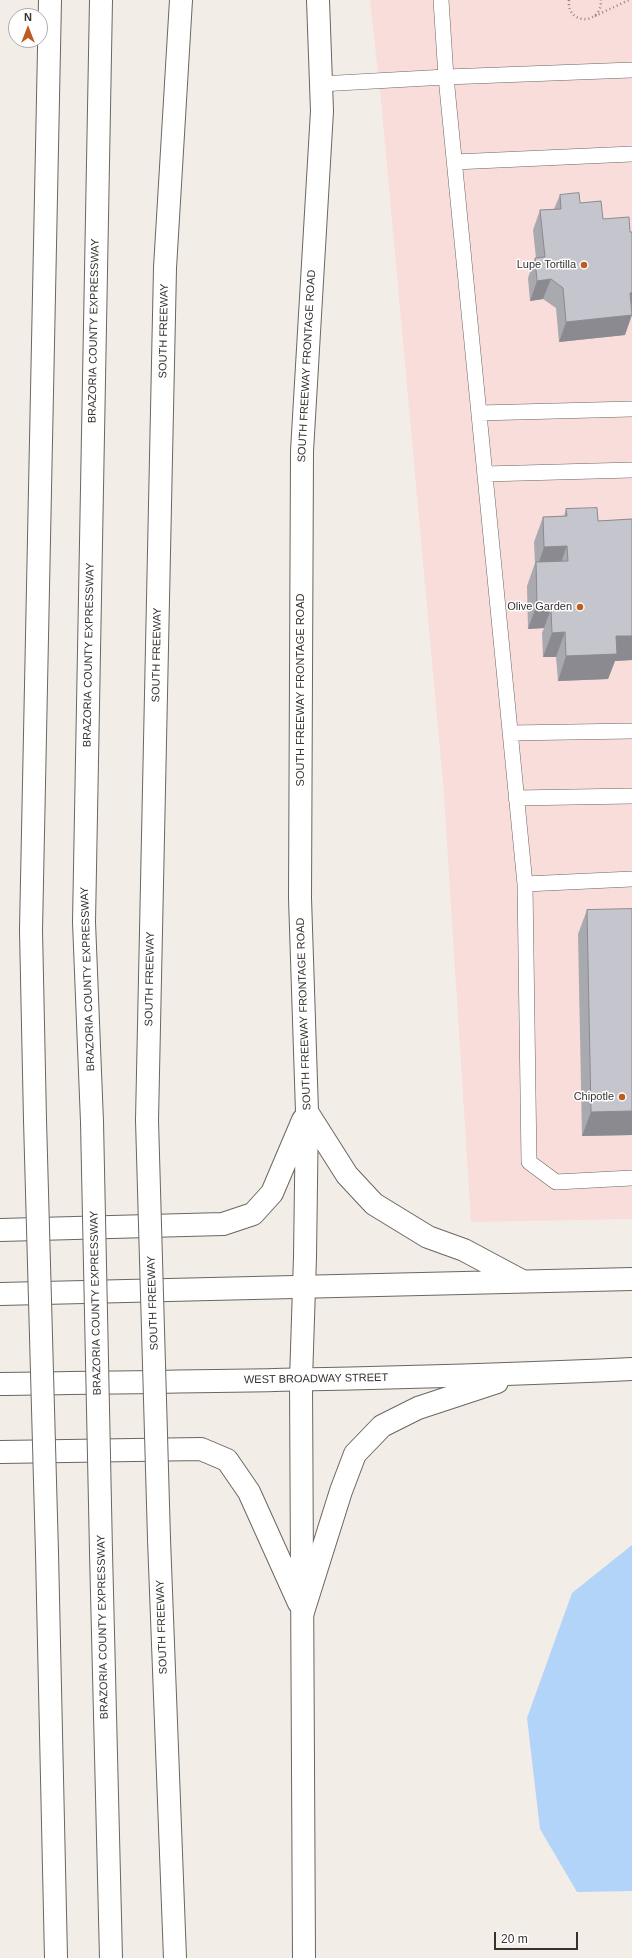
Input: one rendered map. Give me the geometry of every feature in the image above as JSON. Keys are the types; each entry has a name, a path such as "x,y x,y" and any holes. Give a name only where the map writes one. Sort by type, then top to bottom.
{"main road":[{"path":"50,0 31,922 56,1958"},
{"name":"BRAZORIA COUNTY EXPRESSWAY","path":"101,0 84,922 92,1122 111,1958"},
{"name":"SOUTH FREEWAY","path":"175,1958 159,1539 147,1120 165,268 181,0"},
{"name":"SOUTH FREEWAY FRONTAGE ROAD","path":"304,1958 301,1380 307,1112 300,898 302,451 322,111 318,0"},
{"path":"0,1230 223,1224 253,1214 272,1193 307,1112"},
{"path":"307,1112 347,1175 374,1204 428,1237 464,1250 523,1282"},
{"path":"0,1294 632,1279"},
{"name":"WEST BROADWAY STREET","path":"0,1384 301,1380 520,1374 632,1369"},
{"path":"303,1612 341,1491 355,1454 382,1426 418,1408 520,1374"},
{"path":"0,1452 201,1449 227,1460 249,1492 303,1612"}],"lane":[{"path":"440,0 454,162 525,884 529,1162 556,1182 632,1178"},
{"path":"320,84 446,77 632,70"},
{"path":"454,162 632,154"},
{"path":"479,413 632,408"},
{"path":"485,474 632,470"},
{"path":"510,733 632,731"},
{"path":"516,798 632,796"},
{"path":"525,884 632,879"}],"path":[{"path":"568,0 569,9 576,17 586,20 630,0"},
{"path":"595,16 601,6 600,0"}],"shaded area":[{"path":"370,0 632,0 632,1219 471,1222 444,794 382,110"}],"water":[{"path":"632,1545 632,1891 577,1892 540,1829 527,1718 572,1593"}],"building":[{"name":"Lupe Tortilla","path":"579,193 580,203 601,201 603,219 629,217 630,232 632,232 632,293 630,293 632,315 566,322 563,288 551,279 537,281 535,258 545,257 540,210 561,209 560,195"},
{"name":"Olive Garden","path":"597,508 598,521 632,519 632,636 616,636 617,654 566,656 565,632 552,633 551,609 559,609 558,603 537,604 536,562 568,561 567,546 544,547 543,517 567,516 566,509"},
{"path":"632,909 632,1111 591,1112 587,910"}],"place":[{"name":"Lupe Tortilla","path":"584,265"},
{"name":"Olive Garden","path":"580,607"},
{"name":"Chipotle","path":"622,1097"}]}
